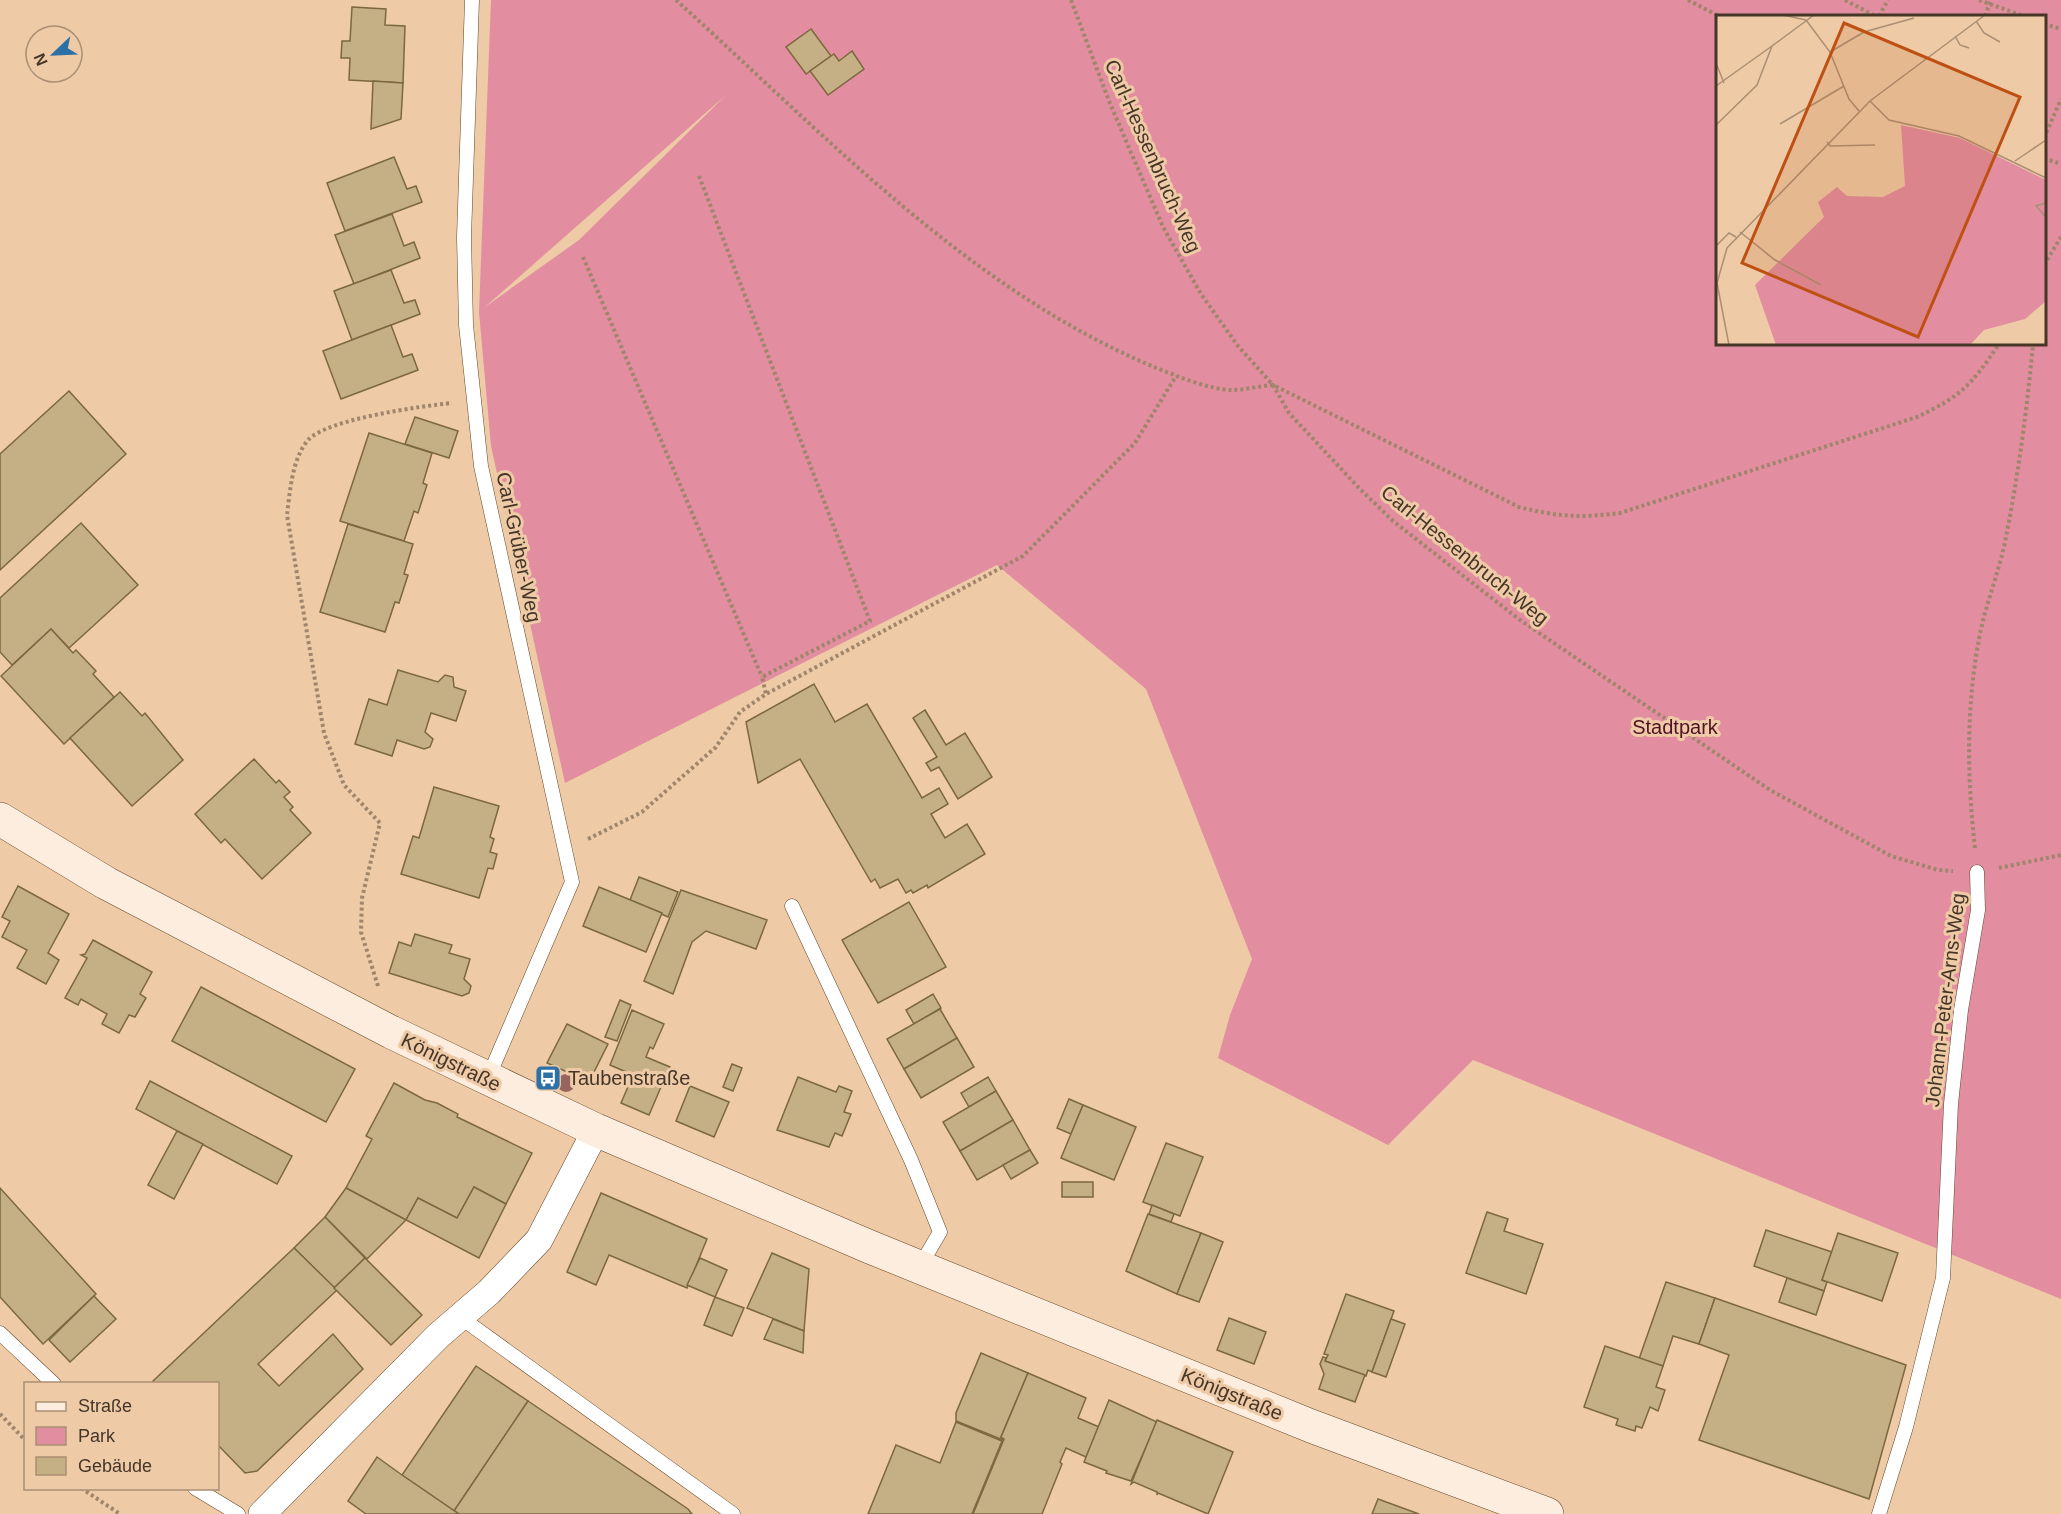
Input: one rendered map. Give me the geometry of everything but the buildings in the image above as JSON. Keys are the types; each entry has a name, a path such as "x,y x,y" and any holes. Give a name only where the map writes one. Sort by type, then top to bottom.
{"main road":[{"name":"Königstraße","path":"0,819 106,883 487,1080 596,1130 1311,1426 1547,1514"}],"street":[{"path":"262,1514 460,1317 516,1266 539,1240 596,1130"}],"lane":[{"name":"Carl-Grüber-Weg","path":"472,0 464,237 466,325 481,466 572,882 487,1080"},
{"name":"Johann-Peter-Arns-Weg","path":"1879,1514 1906,1427 1943,1278 1951,1104 1961,1010 1978,910 1977,872"},
{"path":"792,906 911,1160 940,1232 920,1266"},
{"path":"460,1317 733,1514"},
{"path":"0,1333 53,1382"},
{"path":"198,1490 238,1514"}],"path":[{"path":"676,0 893,199 956,249 1070,324 1120,353 1176,376 1230,390 1273,384 1519,507 1558,517 1588,517 1620,513 1917,417 1950,402 1977,377 1998,345"},
{"name":"Carl-Hessenbruch-Weg","path":"1071,0 1109,101 1163,227 1201,294 1238,346 1273,384 1289,413 1393,521 1520,621 1770,790 1891,856 1938,870 1977,872 2061,855"},
{"path":"1688,0 1717,15"},
{"path":"1697,5 1700,0"},
{"path":"1845,0 1875,15"},
{"path":"1878,15 1888,0"},
{"path":"1979,0 2022,15"},
{"path":"2046,25 2061,29"},
{"path":"2046,133 2061,99"},
{"path":"2046,159 2061,164"},
{"path":"699,176 870,621 762,677"},
{"path":"2046,262 2061,237"},
{"path":"583,257 762,677 766,694"},
{"name":"Johann-Peter-Arns-Weg","path":"1977,872 1968,766 1970,717 1979,639 2007,532 2027,406 2033,345"},
{"path":"566,850 642,812 716,747 740,712 766,694 1023,556 1135,443 1176,376"},
{"path":"392,1032 361,932 362,898 380,823 344,784 324,733 287,515 291,486 299,456 309,439 326,429 413,407 474,400"},
{"path":"0,1414 24,1439"},
{"path":"84,1490 120,1514"}],"green space":[{"name":"Stadtpark","path":"491,0 2061,0 2061,1299 1473,1060 1388,1145 1218,1058 1230,1015 1252,959 1146,689 997,565 565,783 491,446 479,312","holes":["726,95 579,240 485,307"]}],"place":[{"name":"Taubenstraße","path":"548,1078"}]}
